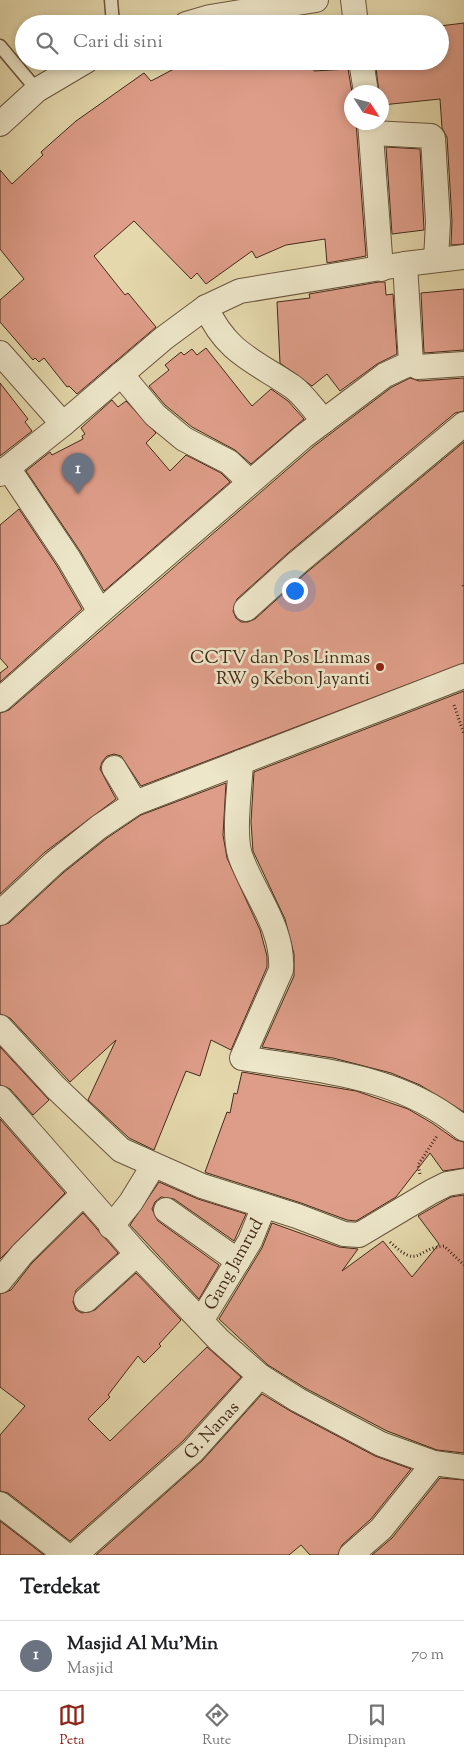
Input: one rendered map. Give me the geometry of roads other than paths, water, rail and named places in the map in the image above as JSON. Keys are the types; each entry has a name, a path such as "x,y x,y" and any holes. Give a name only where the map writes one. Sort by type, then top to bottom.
{"street":[{"path":"222,15 316,0"},
{"path":"353,0 355,15"},
{"path":"0,124 37,90 71,70"},
{"path":"362,70 365,85"},
{"path":"371,130 381,269"},
{"path":"386,130 431,136 433,138 438,222 436,260"},
{"path":"100,612 70,559 4,471 121,374 206,307 240,290 405,264 464,257"},
{"path":"405,264 411,363"},
{"path":"206,307 213,324 245,358 294,388 324,421"},
{"path":"0,353 63,424"},
{"path":"411,363 418,367 464,364"},
{"path":"0,700 250,482 324,421 385,375 411,363"},
{"path":"121,374 155,415 184,439 229,462 250,482"},
{"path":"246,609 297,563 464,424"},
{"path":"0,913 54,863 99,827 135,803 456,679"},
{"path":"241,762 238,836 240,853 277,936 282,961 282,970 242,1058 340,1074 399,1088 427,1101 457,1123"},
{"path":"114,768 135,803"},
{"path":"0,1028 106,1138 121,1150 152,1171 202,1186 263,1209 356,1236 375,1227 431,1192 447,1184 464,1181"},
{"path":"0,1098 111,1227 201,1321 260,1376 298,1400 363,1435 399,1451 434,1463 464,1467"},
{"path":"111,1227 152,1171"},
{"path":"0,1281 22,1254 83,1194"},
{"name":"Gang Jamrud","path":"201,1321 250,1241 263,1209"},
{"path":"166,1210 238,1261"},
{"path":"86,1300 137,1254"},
{"name":"G. Nanas","path":"75,1555 193,1451 260,1376"},
{"path":"351,1555 381,1530 434,1463"},
{"path":"0,1504 66,1555"}],"lane":[{"path":"112,0 113,15"},
{"path":"0,46 15,64"},
{"path":"20,70 37,90"}],"place":[{"name":"Masjid Al Mu'Min","path":"78,494"},
{"name":"CCTV dan Pos Linmas RW 9 Kebon Jayanti","path":"380,667"}]}
